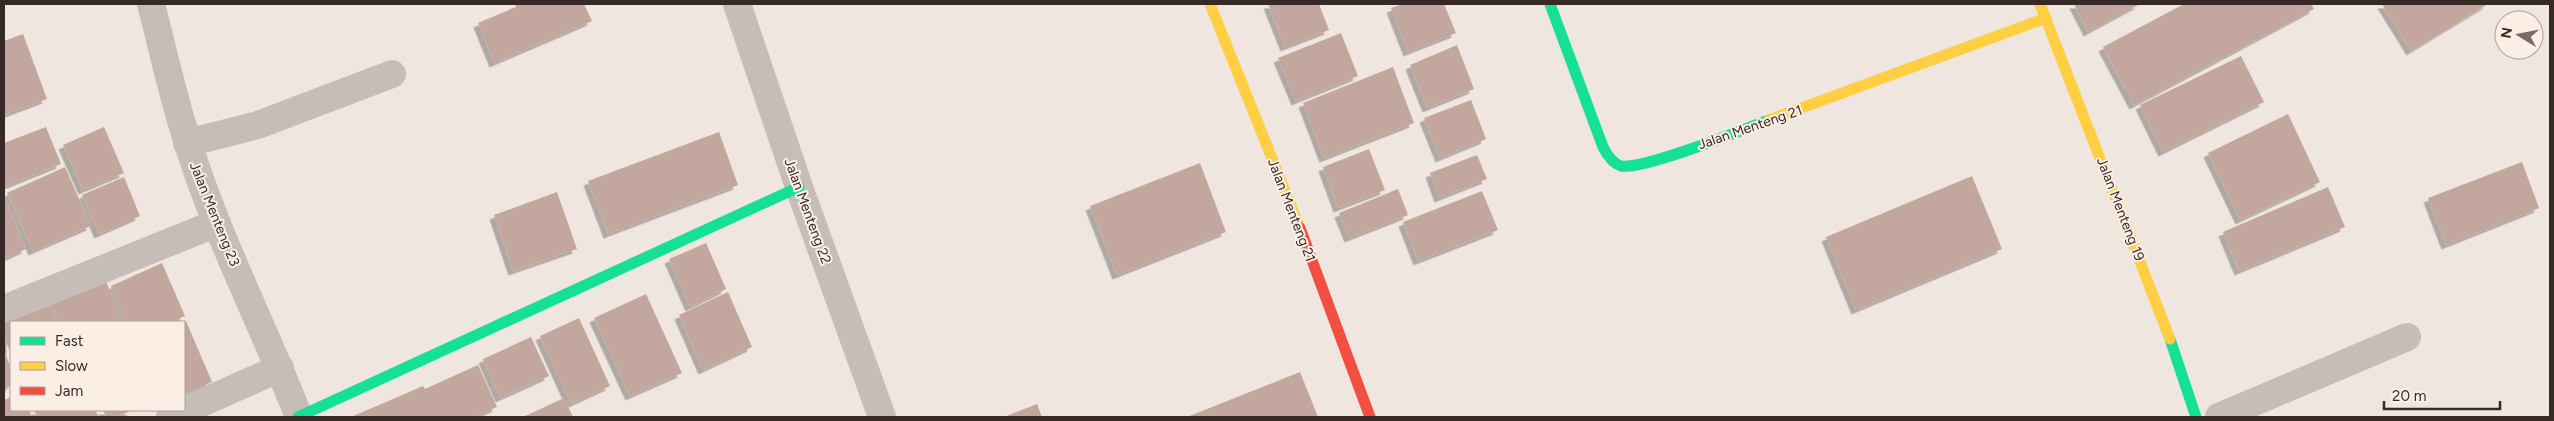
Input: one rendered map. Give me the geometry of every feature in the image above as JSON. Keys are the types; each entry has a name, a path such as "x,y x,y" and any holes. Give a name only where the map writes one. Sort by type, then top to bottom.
{"street":[{"name":"Jalan Menteng 23","path":"151,4 188,143 217,223 280,368 298,417"},
{"name":"Jalan Menteng 22","path":"737,4 799,187 882,417"},
{"name":"Jalan Menteng 21","path":"1210,4 1300,227 1370,417"},
{"name":"Jalan Menteng 21","path":"1550,4 1605,151 1616,163 1624,166 1657,159 1768,121 2046,18"},
{"name":"Jalan Menteng 19","path":"2040,4 2176,354 2196,417"},
{"path":"188,143 258,125 392,74"},
{"path":"298,417 799,187"},
{"path":"4,309 217,223"},
{"path":"2219,417 2407,337"},
{"path":"185,410 280,368"},
{"path":"170,417 183,411"}],"building":[{"path":"515,4 584,4 592,21 494,63 478,23 516,7"},
{"path":"1268,4 1319,4 1329,30 1285,47"},
{"path":"1403,4 1444,4 1456,33 1408,52 1391,8"},
{"path":"2074,4 2140,4 2088,32"},
{"path":"2184,4 2311,4 2314,9 2134,105 2103,47"},
{"path":"2382,4 2488,4 2411,51"},
{"path":"1341,33 1358,76 1296,101 1278,58"},
{"path":"23,34 47,99 4,115 4,41"},
{"path":"1457,45 1474,89 1427,108 1410,65"},
{"path":"2241,56 2264,102 2163,152 2140,105"},
{"path":"1393,67 1414,123 1324,158 1303,103"},
{"path":"1471,100 1486,139 1440,158 1424,118"},
{"path":"2288,114 2320,182 2240,220 2208,153"},
{"path":"46,127 61,164 4,187 4,143"},
{"path":"104,127 124,173 83,190 63,145"},
{"path":"719,132 738,185 608,234 588,181"},
{"path":"1369,149 1385,190 1338,208 1323,167"},
{"path":"1477,155 1487,179 1439,198 1430,173"},
{"path":"2522,162 2539,208 2446,245 2428,198"},
{"path":"1200,163 1226,232 1117,275 1090,206"},
{"path":"65,167 91,226 33,251 7,193"},
{"path":"1972,176 2002,249 1856,310 1826,237"},
{"path":"124,177 140,216 99,234 82,195"},
{"path":"2328,187 2345,227 2239,271 2223,232"},
{"path":"1398,189 1408,215 1349,238 1339,213"},
{"path":"1482,191 1498,230 1418,261 1403,222"},
{"path":"557,192 577,249 513,271 494,215"},
{"path":"4,197 26,249 4,259"},
{"path":"706,243 726,289 690,307 669,259"},
{"path":"162,263 185,316 173,321 127,321 111,286"},
{"path":"105,279 123,321 58,321 50,303"},
{"path":"728,292 752,347 703,370 679,315"},
{"path":"646,294 682,373 630,396 594,318"},
{"path":"48,304 56,321 10,321 10,352 4,337 4,323"},
{"path":"579,318 610,386 571,404 540,336"},
{"path":"185,322 212,382 185,394"},
{"path":"531,337 549,376 500,398 483,359"},
{"path":"4,351 10,366 10,387 4,390"},
{"path":"478,365 497,407 475,417 351,417 423,386 425,389"},
{"path":"1300,372 1318,417 1187,417"},
{"path":"10,397 10,411 29,411 32,417 4,417 4,400"},
{"path":"564,398 573,417 523,417"},
{"path":"1037,404 1042,417 1004,417"},
{"path":"34,411 96,411 99,417 37,417"},
{"path":"103,411 131,411 116,417 106,417"}],"traffic: fast":[{"path":"1550,4 1603,147 1610,158 1618,165 1633,166 1671,156 1769,120"},
{"path":"298,417 799,187"},
{"path":"2170,339 2196,417"}],"traffic: slow":[{"path":"1210,4 1300,228"},
{"path":"2040,4 2170,339"},
{"path":"1769,120 2046,18"}],"traffic: jam":[{"path":"1300,228 1370,417"}]}
